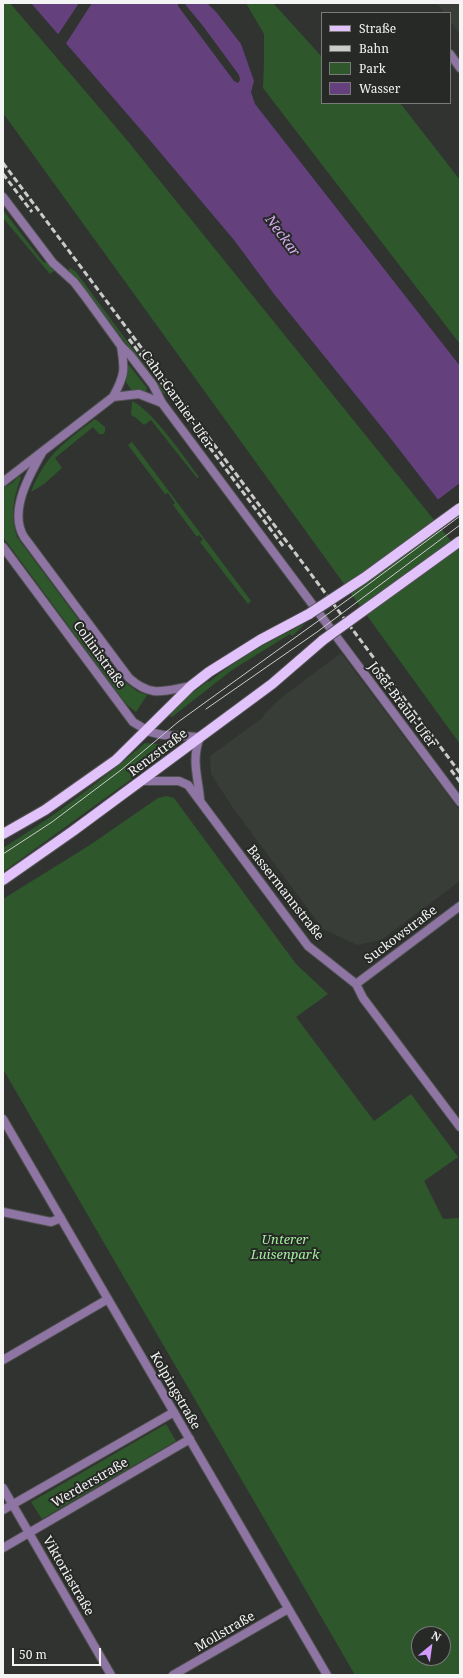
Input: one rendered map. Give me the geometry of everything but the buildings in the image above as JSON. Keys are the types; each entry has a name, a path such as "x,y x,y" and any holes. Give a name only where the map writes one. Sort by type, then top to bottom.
{"main road":[{"name":"Renzstraße","path":"3,834 45,810 116,760 191,686 229,658 309,614 364,578 460,508"},
{"name":"Renzstraße","path":"3,880 142,781 272,684 323,640 460,541"}],"street":[{"path":"451,55 460,68"},
{"name":"Cahn-Garnier-Ufer","path":"3,197 53,263 74,282 121,346 130,355 153,385 162,403 325,621"},
{"path":"3,482 113,397 124,371 121,346"},
{"path":"113,397 139,394 162,403"},
{"name":"Collinistraße","path":"43,451 23,492 18,521 20,531 128,678 147,691 158,692 191,686"},
{"name":"Collinistraße","path":"3,547 133,722 147,731 163,735 200,737"},
{"path":"3,558 12,559"},
{"name":"Josef-Braun-Ufer","path":"325,621 460,802"},
{"name":"Bassermannstraße","path":"200,737 197,746 195,763 200,800"},
{"name":"Bassermannstraße","path":"142,781 179,781 188,785 308,946 356,984 363,998 460,1127"},
{"name":"Suckowstraße","path":"356,984 460,906"},
{"name":"Kolpingstraße","path":"3,1119 327,1675"},
{"path":"3,1212 51,1222 61,1218"},
{"path":"3,1360 108,1299"},
{"name":"Werderstraße","path":"3,1510 174,1412"},
{"name":"Werderstraße","path":"3,1548 190,1439"},
{"name":"Viktoriastraße","path":"3,1488 111,1675"},
{"name":"Mollstraße","path":"173,1675 288,1609"}],"shaded area":[{"path":"437,3 460,3 460,35 451,22 451,12 443,12"},
{"path":"341,653 460,811 460,881 381,940 357,945 323,929 233,808 211,774 210,756 261,719 281,698"}],"green space":[{"path":"3,3 10,3 126,139 460,552 460,744 3,113"},
{"path":"246,3 273,3 321,56 321,104 401,104 460,180 460,344 263,88 264,34"},
{"path":"3,210 43,262 47,263 55,270 50,274 3,218"},
{"path":"70,268 76,272 166,394 163,393 87,291 68,271"},
{"path":"129,365 147,388 146,391 132,391 126,382"},
{"path":"132,401 140,406 158,424 199,477 197,478 151,420 144,425 131,415"},
{"path":"95,419 105,427 104,434 99,434 93,427 55,458 62,468 44,484 31,492 49,459 65,442"},
{"path":"132,442 251,601 248,604 200,542 203,539 199,535 197,537 173,505 175,503 168,493 165,494 128,445"},
{"path":"19,476 21,478 13,507 17,537 125,682 138,692 147,695 136,712 126,704 3,537 3,488 12,483"},
{"path":"306,623 292,636 290,634 232,670 172,717 168,715 186,698 233,664"},
{"path":"145,743 177,746 3,872 3,848 76,798 111,772"},
{"name":"Unterer Luisenpark","path":"166,796 174,798 296,964 328,994 296,1017 374,1121 411,1094 458,1157 424,1181 443,1219 460,1218 460,1675 355,1675 3,1069 3,899 90,845 158,798"},
{"path":"166,1424 176,1441 42,1519 31,1502"}],"water":[{"name":"Neckar","path":"31,3 178,3 178,6 234,81 238,83 240,80 239,75 184,3 207,3 217,13 241,44 254,81 251,92 255,104 460,366 460,528 388,435 274,294 234,240"}],"pier":[{"path":"79,3 92,3 65,45 57,36"},
{"path":"460,483 460,530 436,501"}],"tram line":[{"path":"3,854 52,822 121,770 178,722 350,598 460,516"},
{"path":"206,709 317,632 460,525"}],"railway":[{"path":"3,163 460,773"},
{"path":"3,174 32,212"},
{"path":"129,339 283,546"},
{"path":"451,770 460,782"}]}
